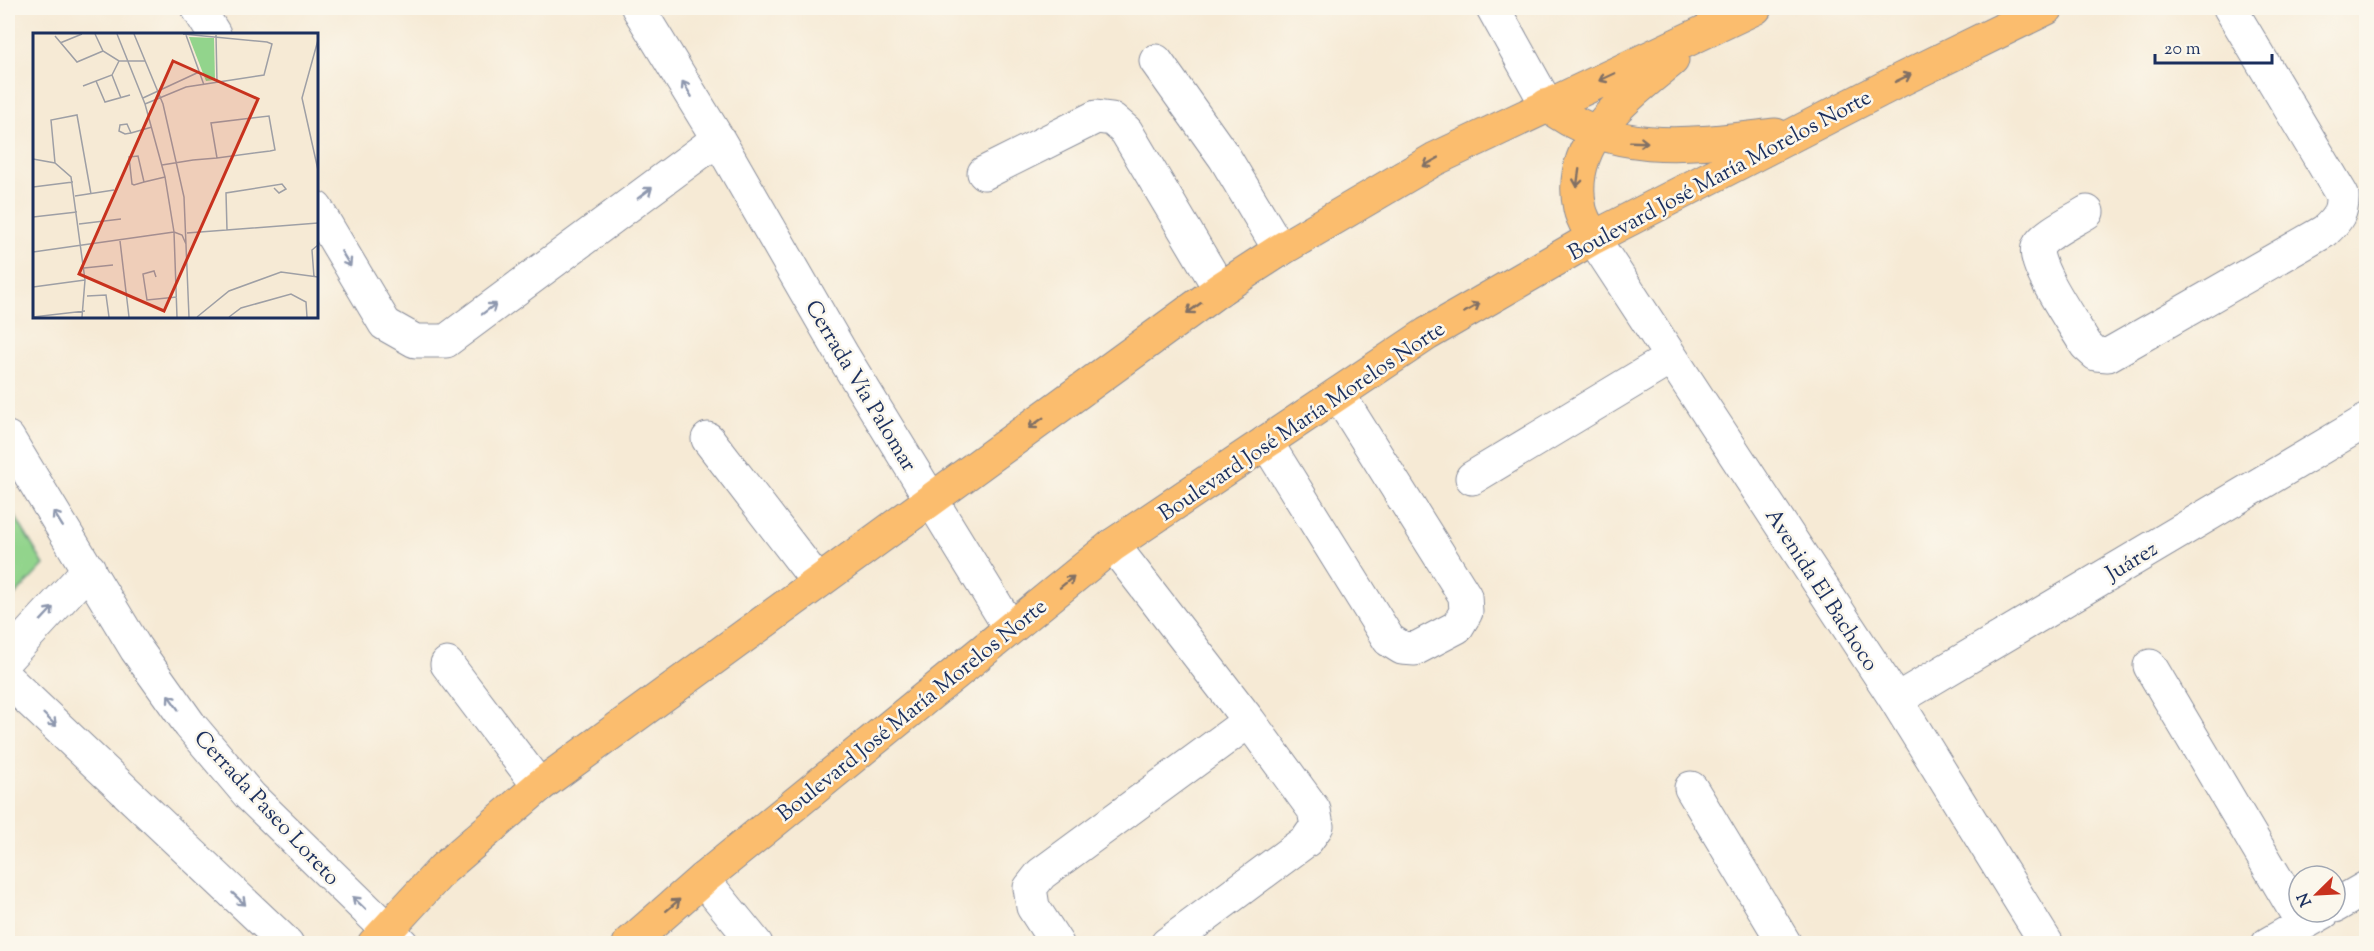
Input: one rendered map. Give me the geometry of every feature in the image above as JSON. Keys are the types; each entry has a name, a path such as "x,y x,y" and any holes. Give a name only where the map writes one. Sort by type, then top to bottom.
{"main road":[{"name":"Boulevard José María Morelos Norte","path":"628,944 703,879 1113,545 1427,334 1593,238 1796,132 2046,8"},
{"path":"388,939 443,869 538,786 1220,289 1280,250 1436,159 1735,15"},
{"path":"1593,238 1580,211 1577,189 1580,165 1594,133 1626,99 1735,15"},
{"path":"1547,105 1567,120 1594,133 1629,142 1724,141 1796,132"}],"street":[{"path":"198,8 213,33"},
{"name":"Cerrada Vía Palomar","path":"638,8 718,139 843,356 1010,628"},
{"path":"1493,8 1547,105"},
{"path":"2087,212 2044,238 2038,248 2037,256 2043,272 2086,345 2096,354 2108,355 2325,231 2337,221 2343,207 2342,195 2230,8"},
{"path":"1156,61 1225,158 1280,250"},
{"path":"984,173 1096,117 1112,119 1126,131 1220,289"},
{"path":"318,211 385,324 415,341 446,341 718,139"},
{"name":"Avenida El Bachoco","path":"1593,238 1896,700 2047,944"},
{"path":"1472,478 1671,358"},
{"path":"1266,442 1389,640 1402,648 1415,649 1457,627 1466,612 1465,596 1338,394"},
{"name":"Juárez","path":"1896,700 2367,421"},
{"path":"708,439 818,582"},
{"name":"Cerrada Paseo Loreto","path":"12,453 89,568 136,649 190,725 250,796 388,939"},
{"path":"1113,545 1249,721 1314,810 1317,826 1307,840 1167,944"},
{"path":"8,657 89,568"},
{"path":"447,664 538,786"},
{"path":"2150,666 2287,877"},
{"path":"8,680 286,944"},
{"path":"1057,944 1033,907 1030,888 1041,874 1249,721"},
{"path":"1691,788 1785,944"},
{"path":"703,879 756,944"},
{"path":"2347,899 2367,888"},
{"path":"2268,944 2303,924"}],"green space":[{"path":"8,504 44,565 8,603"}]}
